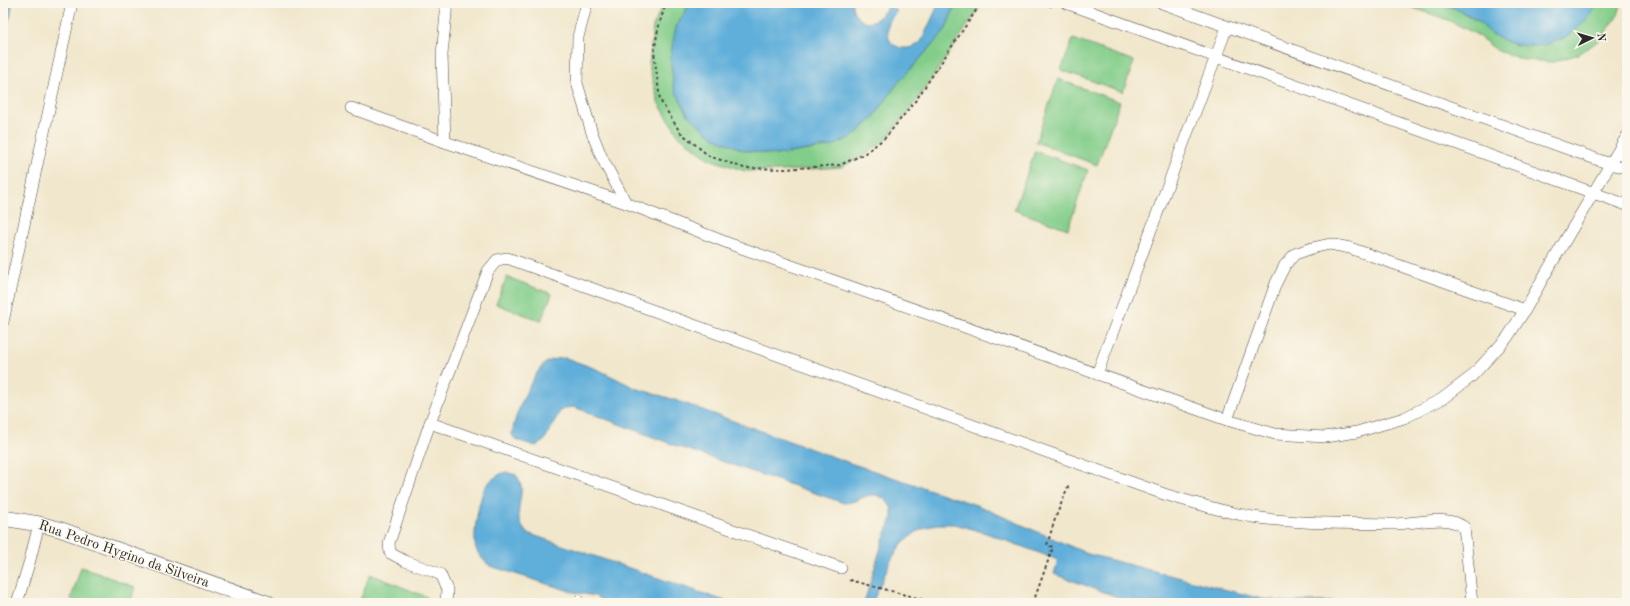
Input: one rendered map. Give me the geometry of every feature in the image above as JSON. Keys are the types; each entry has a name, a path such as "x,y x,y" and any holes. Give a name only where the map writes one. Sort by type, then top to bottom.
{"street":[{"path":"3,322 72,3"},
{"path":"445,142 442,55 447,3"},
{"path":"587,3 578,37 577,82 592,133 602,158 626,203"},
{"path":"1066,3 1083,6 1214,57 1627,205"},
{"path":"1162,3 1610,164 1627,168"},
{"path":"1097,374 1214,57 1227,27"},
{"path":"350,108 445,142 626,203 733,245 1227,420 1275,434 1326,437 1357,432 1404,418 1442,398 1471,377 1507,338 1526,310 1543,278 1627,136"},
{"path":"1227,420 1276,283 1285,265 1296,254 1312,248 1330,244 1350,248 1526,310"},
{"path":"446,603 447,590 440,574 405,561 390,553 389,543 430,423 488,271 497,260 507,258 1164,494 1207,506 1253,517 1315,522 1397,524 1449,520 1458,523 1464,527 1472,603"},
{"path":"430,423 841,568"},
{"name":"Rua Pedro Hygino da Silveira","path":"3,518 59,529 267,603"},
{"path":"16,603 30,560 39,524"}],"path":[{"path":"669,3 664,9 658,29 654,52 660,100 680,132 709,156 744,168 785,169 840,165 864,154 886,137 916,100 981,3"},
{"path":"1043,3 1052,6 1054,3"},
{"path":"1033,603 1053,547 1047,545 1055,519 1069,484"},
{"path":"850,580 936,603"}],"green space":[{"path":"664,3 690,3 676,27 776,155 833,146 873,118 897,84 945,31 956,3 983,3 917,100 887,138 866,155 841,167 783,171 745,171 709,159 678,135 658,102 649,65 653,26"},
{"path":"1399,3 1441,3 1459,10 1496,36 1516,45 1594,10 1596,3 1622,3 1618,15 1602,38 1579,54 1552,62 1524,60 1498,51 1474,33 1448,20"},
{"path":"1073,39 1134,61 1123,92 1061,70"},
{"path":"1058,79 1120,102 1097,165 1036,142"},
{"path":"1035,151 1088,170 1068,229 1014,210"},
{"path":"507,277 552,294 541,321 496,304"},
{"path":"81,567 135,587 130,603 83,603 71,599"},
{"path":"370,574 427,597 425,603 359,603"}],"water":[{"path":"3,3 12,3 11,15 3,33"},
{"path":"690,3 852,3 856,16 863,21 868,22 877,19 890,4 897,11 889,23 888,35 890,40 898,47 910,48 921,42 939,3 956,3 945,31 897,84 873,118 855,135 833,146 776,155 743,150 713,137 688,115 674,88 670,57 676,27"},
{"path":"1441,3 1596,3 1585,21 1577,29 1560,40 1542,45 1522,46 1504,41 1493,35 1470,16"},
{"path":"566,358 599,370 635,388 672,399 850,463 979,506 1088,554 1262,599 1290,602 1361,601 1372,603 1134,603 1054,574 1058,560 986,533 955,524 936,524 918,531 903,542 892,558 872,603 864,603 884,538 892,519 891,506 885,499 879,496 868,495 849,503 844,503 674,445 574,407 565,408 560,411 544,441 536,446 516,440 512,435 513,427 520,407 536,375 547,362"},
{"path":"506,472 516,475 520,482 521,495 519,517 521,525 527,533 731,603 608,603 595,596 573,592 490,566 476,549 475,536 477,517 483,491 486,486 495,477"}]}
